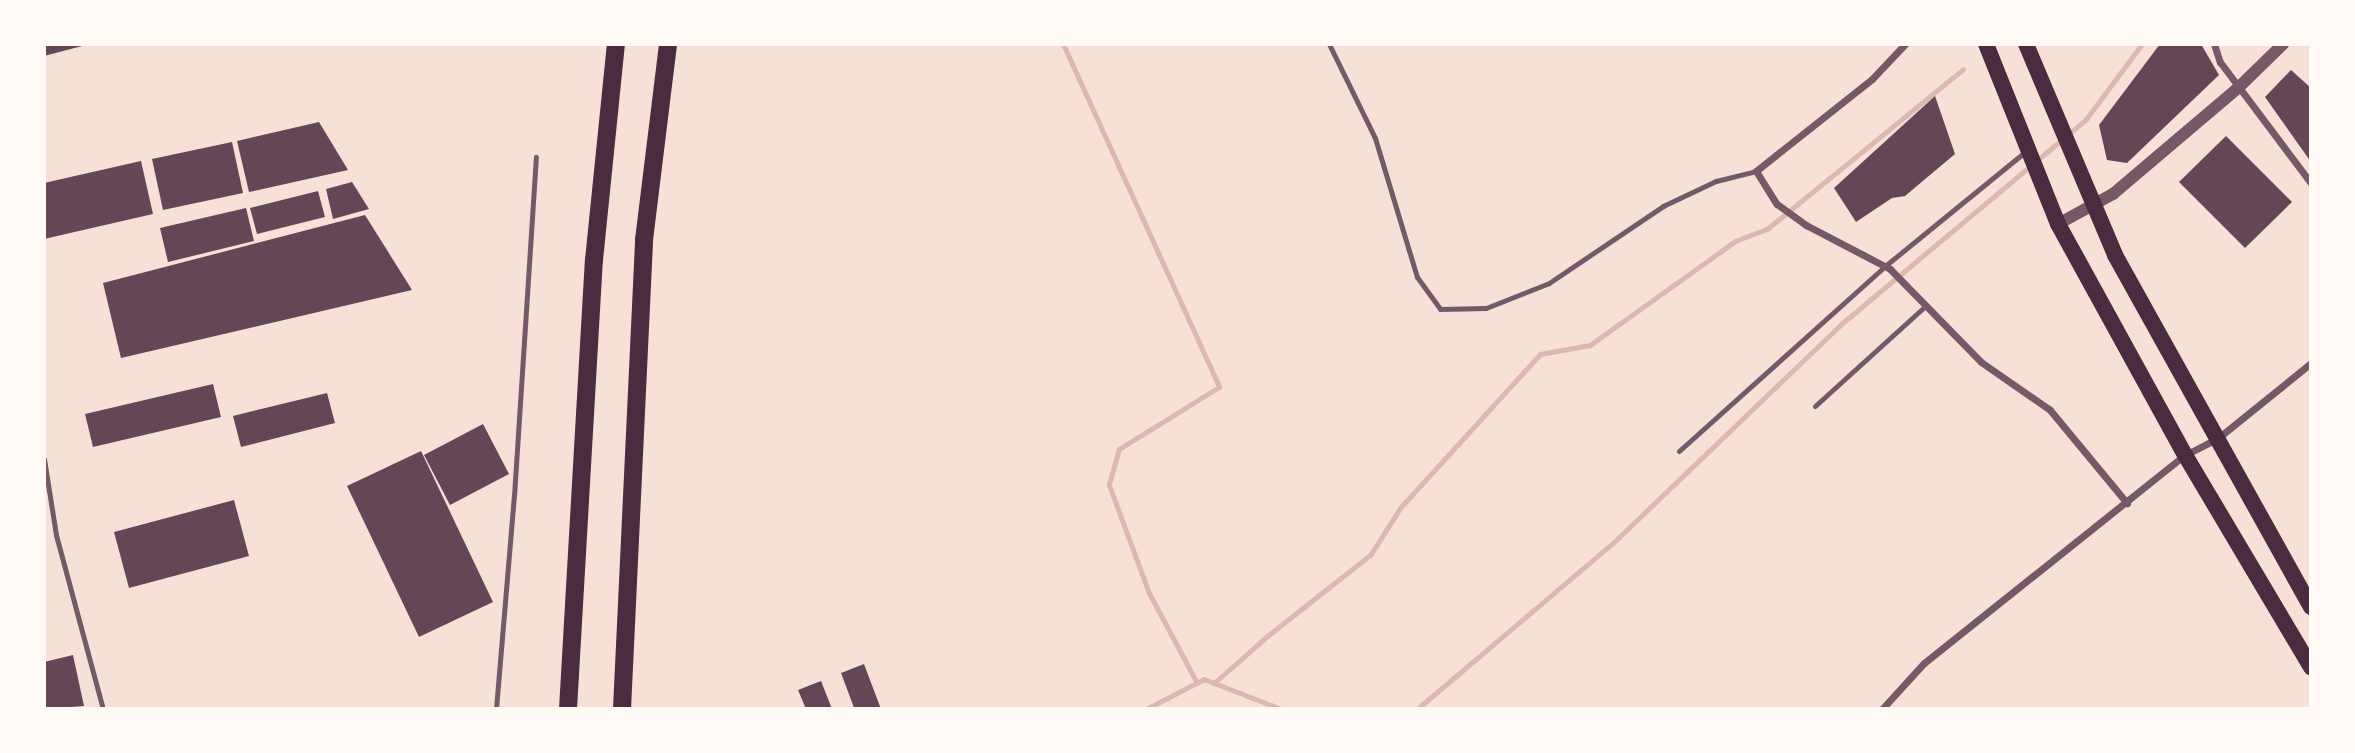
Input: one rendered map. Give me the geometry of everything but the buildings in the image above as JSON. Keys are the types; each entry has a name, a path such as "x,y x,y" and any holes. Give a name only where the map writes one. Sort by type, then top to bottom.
{"highway":[{"path":"568,709 594,260 616,44"},
{"path":"622,709 644,240 668,44"}],"main road":[{"path":"1986,44 2058,224 2185,455 2311,667"},
{"path":"2026,44 2092,206 2115,255 2311,607"}],"street":[{"path":"1905,44 1872,79 1756,171 1777,204 1798,219 1888,267 1924,307 1981,362 2050,410 2127,503"},
{"path":"2214,44 2220,62 2311,183"},
{"path":"2058,224 2113,194 2239,87 2283,44"},
{"path":"1882,709 1924,663 2185,455 2218,438 2311,363"}],"lane":[{"path":"1329,44 1375,138 1417,277 1440,309 1486,308 1549,283 1662,206 1716,181 1756,171"},
{"path":"1679,452 1888,267 2028,149"},
{"path":"496,709 514,496 536,157"},
{"path":"1815,406 1924,307"},
{"path":"44,458 56,535 103,709"}],"waterway":[{"path":"1063,44 1219,387 1119,449 1109,485 1149,593 1197,683"},
{"path":"1417,709 1616,540 1840,325 2086,119 2142,44"},
{"path":"1214,683 1266,637 1371,554 1400,508 1540,354 1590,345 1735,241 1767,229 1963,69"},
{"path":"1146,709 1204,679 1281,709"}]}
